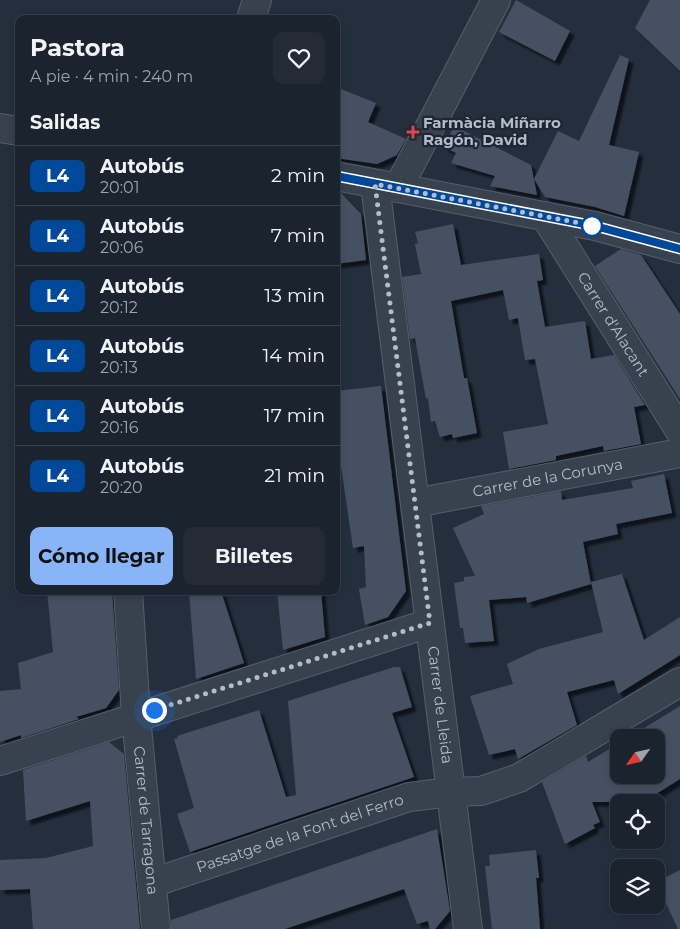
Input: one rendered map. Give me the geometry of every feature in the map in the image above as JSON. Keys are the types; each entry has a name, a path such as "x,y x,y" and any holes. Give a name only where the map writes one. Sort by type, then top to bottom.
{"street":[{"path":"252,15 257,0"},
{"path":"387,186 496,0"},
{"path":"0,128 15,130"},
{"path":"340,177 595,226 680,250"},
{"name":"Carrer de Lleida","path":"387,186 415,503 451,792 462,927"},
{"name":"Carrer d'Alacant","path":"545,216 680,431"},
{"name":"Carrer de la Corunya","path":"415,503 680,453"},
{"name":"Carrer de Tarragona","path":"128,595 136,716 156,929"},
{"path":"0,760 430,623"},
{"name":"Passatge de la Font del Ferro","path":"152,883 409,797 481,791 519,778 680,682"}],"building":[{"path":"516,0 570,31 555,61 499,32"},
{"path":"650,0 680,0 680,71 635,28"},
{"path":"620,55 629,59 609,145 639,152 624,216 595,207 545,197 534,179 558,131 579,141"},
{"path":"340,89 376,103 368,122 406,139 397,155 377,164 340,159"},
{"path":"454,126 531,165 537,195 490,186 495,176 451,163 456,153 444,147"},
{"path":"340,193 361,214 366,260 340,263"},
{"path":"453,224 461,265 539,254 543,280 537,281 545,327 585,321 591,359 614,355 645,405 634,407 641,444 604,451 603,446 556,456 556,460 509,469 503,432 548,424 535,359 525,360 518,318 509,320 503,290 451,301 464,378 467,378 477,433 453,438 452,434 440,437 435,421 431,422 428,398 426,399 415,338 410,339 402,277 421,274 415,244 418,243 415,232"},
{"path":"621,249 641,255 680,314 680,399 595,266"},
{"path":"381,386 406,591 388,617 365,625 359,589 366,587 364,546 353,548 340,466 340,391"},
{"path":"664,474 672,513 616,524 618,534 583,542 591,584 527,603 526,597 489,600 494,641 465,643 463,628 460,628 454,583 464,581 464,577 475,576 453,528 484,514 481,506 561,491 562,500 633,488 631,481"},
{"path":"622,574 644,640 680,617 680,655 618,694 614,680 567,692 577,725 518,759 515,749 489,755 470,696 513,684 507,664 539,649 603,632 591,582"},
{"path":"47,595 112,595 119,690 106,708 21,738 21,735 0,742 0,691 21,689 18,663 53,652"},
{"path":"189,595 222,595 244,663 196,679"},
{"path":"277,595 321,595 325,637 283,650"},
{"path":"394,667 400,667 412,707 392,713 414,777 190,852 177,814 194,808 174,739 178,738 177,736 259,710 286,797 296,795 288,701"},
{"path":"680,706 680,779 656,794 610,794 610,802 592,802 600,822 593,825 595,828 565,844 542,782 586,756 588,762 610,749 610,784 665,784 665,729 643,729"},
{"path":"109,742 124,754 140,929 33,929 30,889 0,890 0,860 46,858 93,846 90,801 26,821 23,770"},
{"path":"437,829 450,911 435,929 430,929 428,921 417,924 404,889 285,929 171,929 171,920"},
{"path":"536,850 539,878 536,878 540,929 492,929 485,866 490,866 489,855"},
{"path":"680,870 680,929 678,929 665,901 665,878"}],"bus line":[{"name":"L4","path":"340,177 595,226 680,249"}],"place":[{"name":"Farmàcia Miñarro Ragón, David","path":"413,132"}],"route":[{"path":"154,710 430,623 375,184 595,226 592,226"}]}
